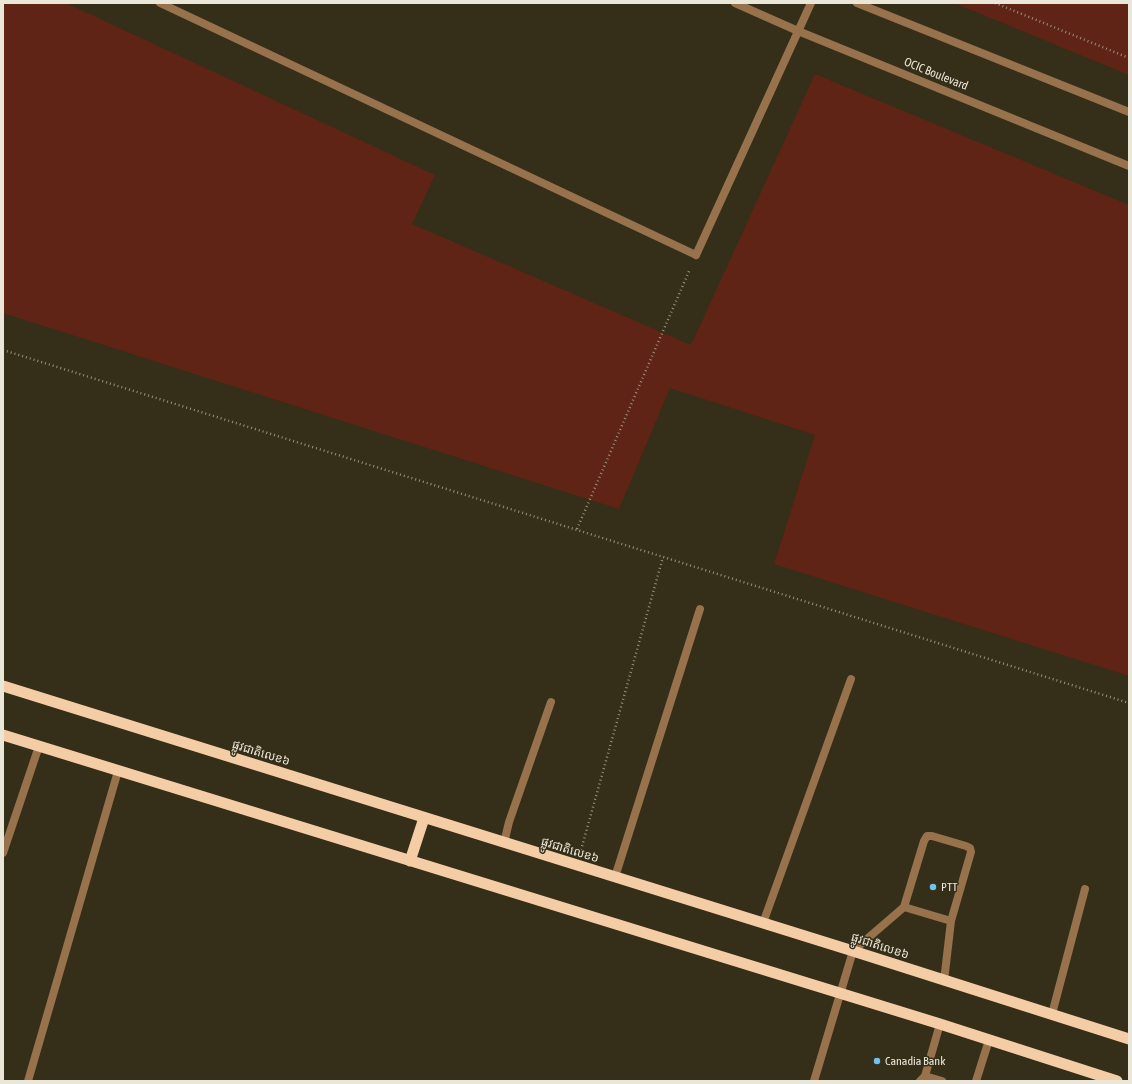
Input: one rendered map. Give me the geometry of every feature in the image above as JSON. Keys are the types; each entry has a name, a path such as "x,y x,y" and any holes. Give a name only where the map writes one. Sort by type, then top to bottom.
{"highway":[{"name":"ផ្លូវជាតិលេខ៦","path":"3,686 576,866 853,951 1129,1039"},
{"path":"3,735 940,1024 1117,1081"},
{"path":"410,861 424,818"}],"street":[{"path":"160,3 696,255 811,3"},
{"name":"OCIC Boulevard","path":"734,3 798,32 1129,166"},
{"path":"857,3 1129,112"},
{"path":"615,878 700,609"},
{"path":"763,923 851,679"},
{"path":"504,843 509,822 551,702"},
{"path":"3,853 39,746"},
{"path":"28,1081 118,771"},
{"path":"814,1081 853,951 904,908 924,841 927,836 932,836 966,846 971,852 951,921 944,981"},
{"path":"1052,1014 1085,889"},
{"path":"904,908 951,921"},
{"path":"940,1024 922,1078 942,1081"},
{"path":"976,1081 989,1040"}],"path":[{"path":"995,3 1129,58"},
{"path":"577,529 696,255"},
{"path":"3,350 1129,703"},
{"path":"576,866 663,556"}],"shaded area":[{"path":"3,3 66,3 435,175 412,224 691,345 815,74 1129,205 1129,676 774,564 815,435 670,388 619,509 3,313"},
{"path":"954,3 1129,3 1129,75"}],"place":[{"name":"PTT","path":"933,887"},
{"name":"Canadia Bank","path":"877,1061"}]}
